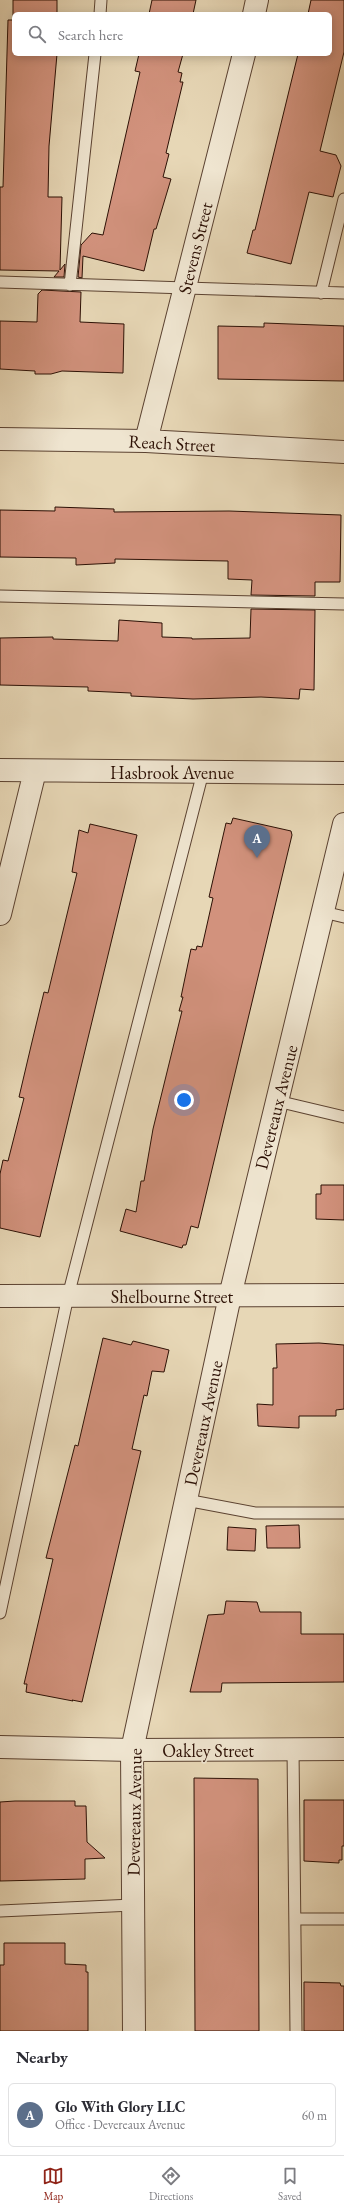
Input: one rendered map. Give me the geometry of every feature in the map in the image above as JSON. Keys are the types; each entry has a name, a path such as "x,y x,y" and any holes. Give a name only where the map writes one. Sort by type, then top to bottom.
{"street":[{"path":"254,12 257,0"},
{"name":"Stevens Street","path":"146,441 243,56"},
{"name":"Reach Street","path":"0,439 146,441 344,452"},
{"name":"Hasbrook Avenue","path":"0,770 344,773"},
{"path":"0,914 35,771"},
{"name":"Devereaux Avenue","path":"134,2031 132,1750 230,1296 344,824"},
{"name":"Shelbourne Street","path":"0,1296 344,1295"},
{"name":"Oakley Street","path":"0,1747 132,1750 344,1749"}],"lane":[{"path":"100,12 101,0"},
{"path":"70,285 95,56"},
{"path":"321,293 344,199"},
{"path":"0,282 344,293"},
{"path":"0,596 344,604"},
{"path":"0,1613 68,1296 203,772"},
{"path":"323,912 344,917"},
{"path":"277,1101 344,1117"},
{"path":"186,1500 255,1513 344,1513"},
{"path":"293,1749 296,2031"},
{"path":"0,1911 133,1905"},
{"path":"295,1918 344,1919"}],"building":[{"path":"13,0 57,0 57,12 13,12"},
{"path":"152,0 196,0 193,12 149,12"},
{"path":"311,0 344,0 344,52 320,151 336,155 341,166 333,197 309,192 291,264 247,253 253,230 255,230 298,56 332,56 332,12 308,12"},
{"path":"8,20 12,20 12,56 57,56 49,146 48,197 62,197 60,270 65,264 64,277 54,277 59,271 0,270 0,187 3,187"},
{"path":"139,56 182,56 178,72 182,73 180,82 183,82 166,153 169,154 163,177 171,179 156,229 154,229 144,271 83,256 82,278 78,277 81,245 92,233 103,235 140,72 135,71"},
{"path":"42,290 81,292 80,322 124,324 123,373 62,371 51,374 35,374 35,371 0,369 0,321 37,322 38,294"},
{"path":"264,323 344,326 344,381 218,379 218,326 264,327"},
{"path":"55,507 114,509 114,512 229,511 341,515 340,582 315,582 315,596 251,595 252,580 228,579 228,561 115,559 115,563 76,565 76,558 0,557 0,510 55,511"},
{"path":"251,609 315,610 314,690 300,689 299,699 261,697 193,699 131,696 131,693 88,691 88,687 0,685 0,638 53,637 53,639 118,641 119,620 162,623 162,637 192,639 250,638"},
{"path":"233,818 291,831 292,835 198,1228 191,1226 186,1245 183,1245 182,1248 120,1231 126,1209 136,1212 141,1181 144,1181 153,1129 182,1011 179,1011 183,997 181,997 191,949 196,950 197,946 202,947 213,898 209,897 226,823 231,824"},
{"path":"90,824 137,835 40,1237 0,1228 0,1174 3,1160 8,1161 24,1098 19,1097 31,1046 44,992 48,993 77,873 72,872 79,830 88,833"},
{"path":"321,1185 344,1185 344,1220 316,1219 316,1194 321,1194"},
{"path":"103,1338 131,1345 133,1341 169,1350 164,1372 152,1371 147,1396 144,1395 132,1449 141,1451 82,1702 26,1692 27,1684 24,1684 53,1559 46,1558 75,1445 78,1446"},
{"path":"319,1343 344,1345 344,1409 336,1410 336,1416 299,1416 299,1428 258,1426 257,1404 273,1405 273,1368 277,1368 276,1344"},
{"path":"299,1525 300,1548 267,1548 266,1526"},
{"path":"228,1527 256,1529 255,1551 227,1550"},
{"path":"226,1601 257,1602 260,1612 301,1612 301,1634 344,1634 344,1682 222,1683 221,1692 190,1692 208,1615 224,1614"},
{"path":"194,1778 258,1779 259,2031 195,2031"},
{"path":"304,1800 344,1800 344,1846 342,1846 342,1860 339,1860 339,1863 304,1861"},
{"path":"75,1801 75,1806 86,1806 87,1842 105,1858 85,1859 85,1879 0,1881 0,1802"},
{"path":"4,1943 65,1943 65,1964 86,1965 86,1972 88,1972 88,2031 0,2031 0,1965 4,1965"},
{"path":"304,1982 340,1983 341,1986 344,1986 344,2031 304,2031"}],"place":[{"name":"Glo With Glory LLC","path":"257,858"}]}
